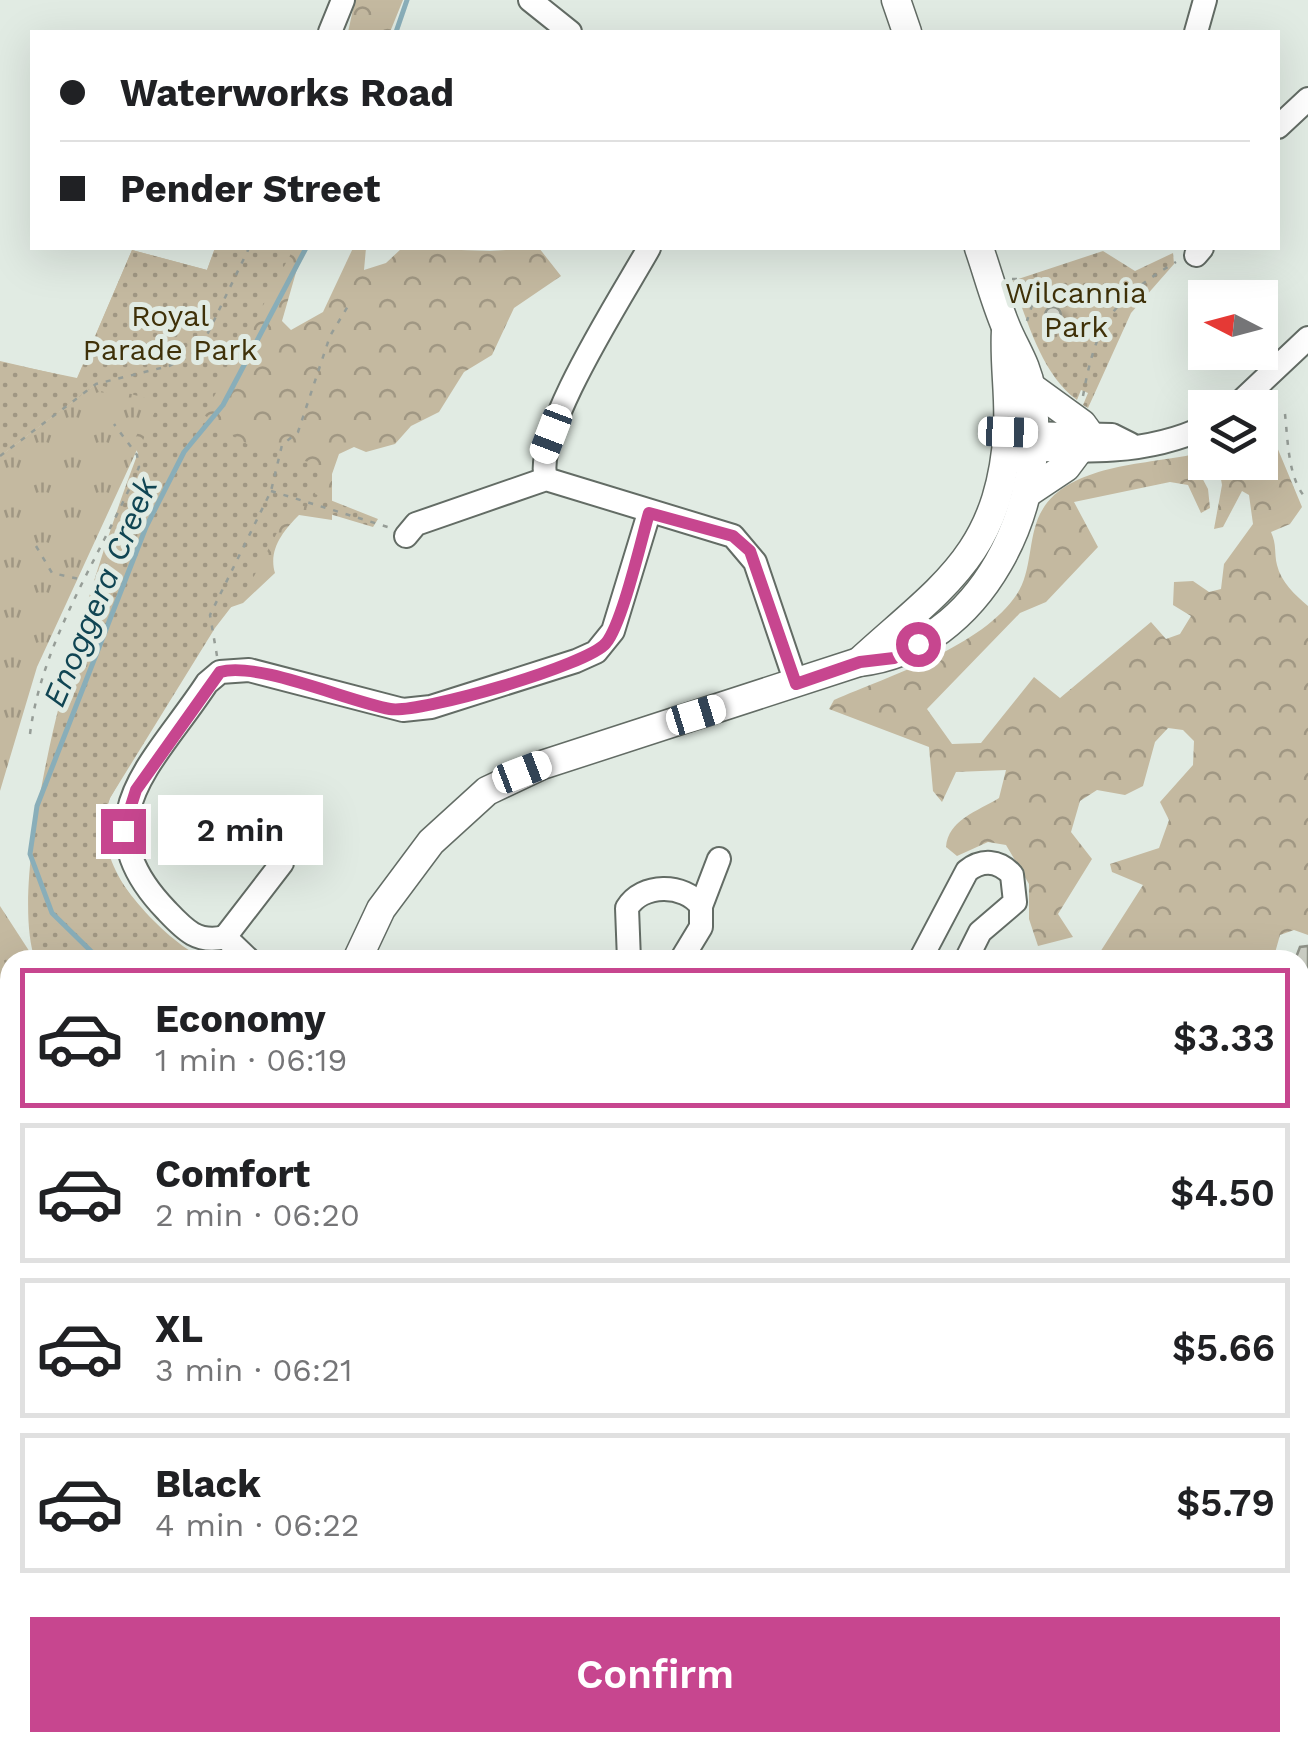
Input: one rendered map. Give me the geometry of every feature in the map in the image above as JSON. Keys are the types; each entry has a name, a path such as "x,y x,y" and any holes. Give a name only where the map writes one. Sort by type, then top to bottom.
{"main road":[{"path":"896,0 906,30"},
{"path":"860,662 926,607 962,567 992,514 1021,441 1031,387 1017,326 980,250"},
{"path":"362,950 381,910 432,842 487,791 542,765 860,662 894,658 957,615 1002,558 1027,493 1017,326"},
{"path":"1027,493 1066,466 1084,432 1031,387"}],"street":[{"path":"331,30 342,0"},
{"path":"530,0 568,30"},
{"path":"1197,30 1205,0"},
{"path":"1280,125 1308,99"},
{"path":"546,479 541,461 562,406 648,250"},
{"path":"1253,390 1308,338"},
{"path":"1021,441 1084,432 1112,436 1130,444 1169,441 1188,434"},
{"path":"406,536 416,524 546,479 733,536 750,551 796,684"},
{"path":"282,863 225,937 203,939 184,930 155,898 124,842 123,831 136,790 220,672 249,670 404,710 431,707 576,661 596,652 613,631 649,513"},
{"path":"687,950 701,927 701,906 719,858"},
{"path":"925,950 967,871 984,862 997,864 1012,875 1015,902 978,934 971,950"},
{"path":"626,917 631,901 653,890 687,894 701,906"},
{"path":"607,900 621,907 626,917 629,950"},
{"path":"225,937 239,950"}],"path":[{"path":"0,456 96,384 169,366 190,356 206,337 249,250"},
{"path":"1084,432 1097,333 1116,306 1153,276 1199,251"},
{"path":"1010,279 1023,278 1033,302 1017,326"},
{"path":"220,672 210,615 271,491 282,445 298,432 330,336 351,301"},
{"path":"1285,414 1293,480 1296,491 1308,500"},
{"path":"30,734 39,684 139,467 137,455 114,424"},
{"path":"271,491 383,524 406,536"},
{"path":"36,546 52,573 86,580"}],"green space":[{"path":"355,0 403,0 391,30 348,30"},
{"name":"Royal Parade Park","path":"132,250 207,270 214,250 302,250 282,321 291,330 323,312 352,250 366,250 364,270 386,263 400,250 541,250 561,276 514,308 492,355 464,372 439,412 411,426 395,444 366,452 354,447 339,454 332,474 332,520 299,515 275,549 275,573 243,603 217,612 110,798 104,844 111,865 134,899 190,950 50,950 144,466 133,443 150,407 98,390 95,385 0,456 0,362 77,378"},
{"name":"Royal Parade Park","path":"132,250 207,270 214,250 293,250 204,415 247,444 322,466 315,494 378,519 373,527 303,506 288,512 252,580 215,628 110,798 105,822 107,846 115,868 143,911 186,950 34,950 28,911 32,845 45,768 88,602 137,455 159,402 96,384 0,456 0,361 77,379"},
{"name":"Wilcannia Park","path":"1103,251 1135,271 1173,253 1174,264 1131,313 1088,408 1083,405 1088,393 1081,390 1077,400 1045,361 1012,281"},
{"path":"96,384 159,402 37,667 0,791 0,456"},
{"path":"1278,449 1302,507 1290,524 1271,532 1282,577 1308,606 1308,935 1294,930 1280,935 1276,950 1101,950 1143,885 1112,872 1110,864 1159,848 1169,820 1160,802 1193,765 1194,741 1183,730 1168,728 1155,742 1143,786 1125,795 1097,790 1080,801 1071,832 1092,859 1058,914 1073,937 1038,946 1029,919 1029,884 1006,845 988,842 957,856 946,847 958,823 999,798 1006,770 956,772 942,802 933,791 929,747 829,709 834,700 959,644 1002,612 1022,585 1040,514 1067,486 1106,470 1188,455 1188,480 1203,480 1210,508 1201,513 1188,485 1170,482 1074,502 1098,547 1046,602 1020,613 927,709 952,744 981,743 1034,677 1060,698 1151,622 1166,639 1180,634 1191,616 1173,605 1174,582 1193,581 1209,592 1221,589 1224,564 1253,524 1249,495 1242,491 1223,527 1214,529 1221,480 1278,480"},
{"path":"0,906 29,950 0,950"}],"building":[{"path":"1053,307 1061,315 1053,323 1045,315"}],"waterway":[{"name":"Enoggera Creek","path":"397,30 407,0"},
{"name":"Enoggera Creek","path":"90,950 52,913 30,854 37,806 146,527 184,452 223,405 305,250"}],"route":[{"path":"123,831 127,808 136,790 207,683 220,672 249,670 389,709 420,710 596,652 613,631 649,513 733,536 750,551 796,684 860,662 894,658 918,644"}]}
